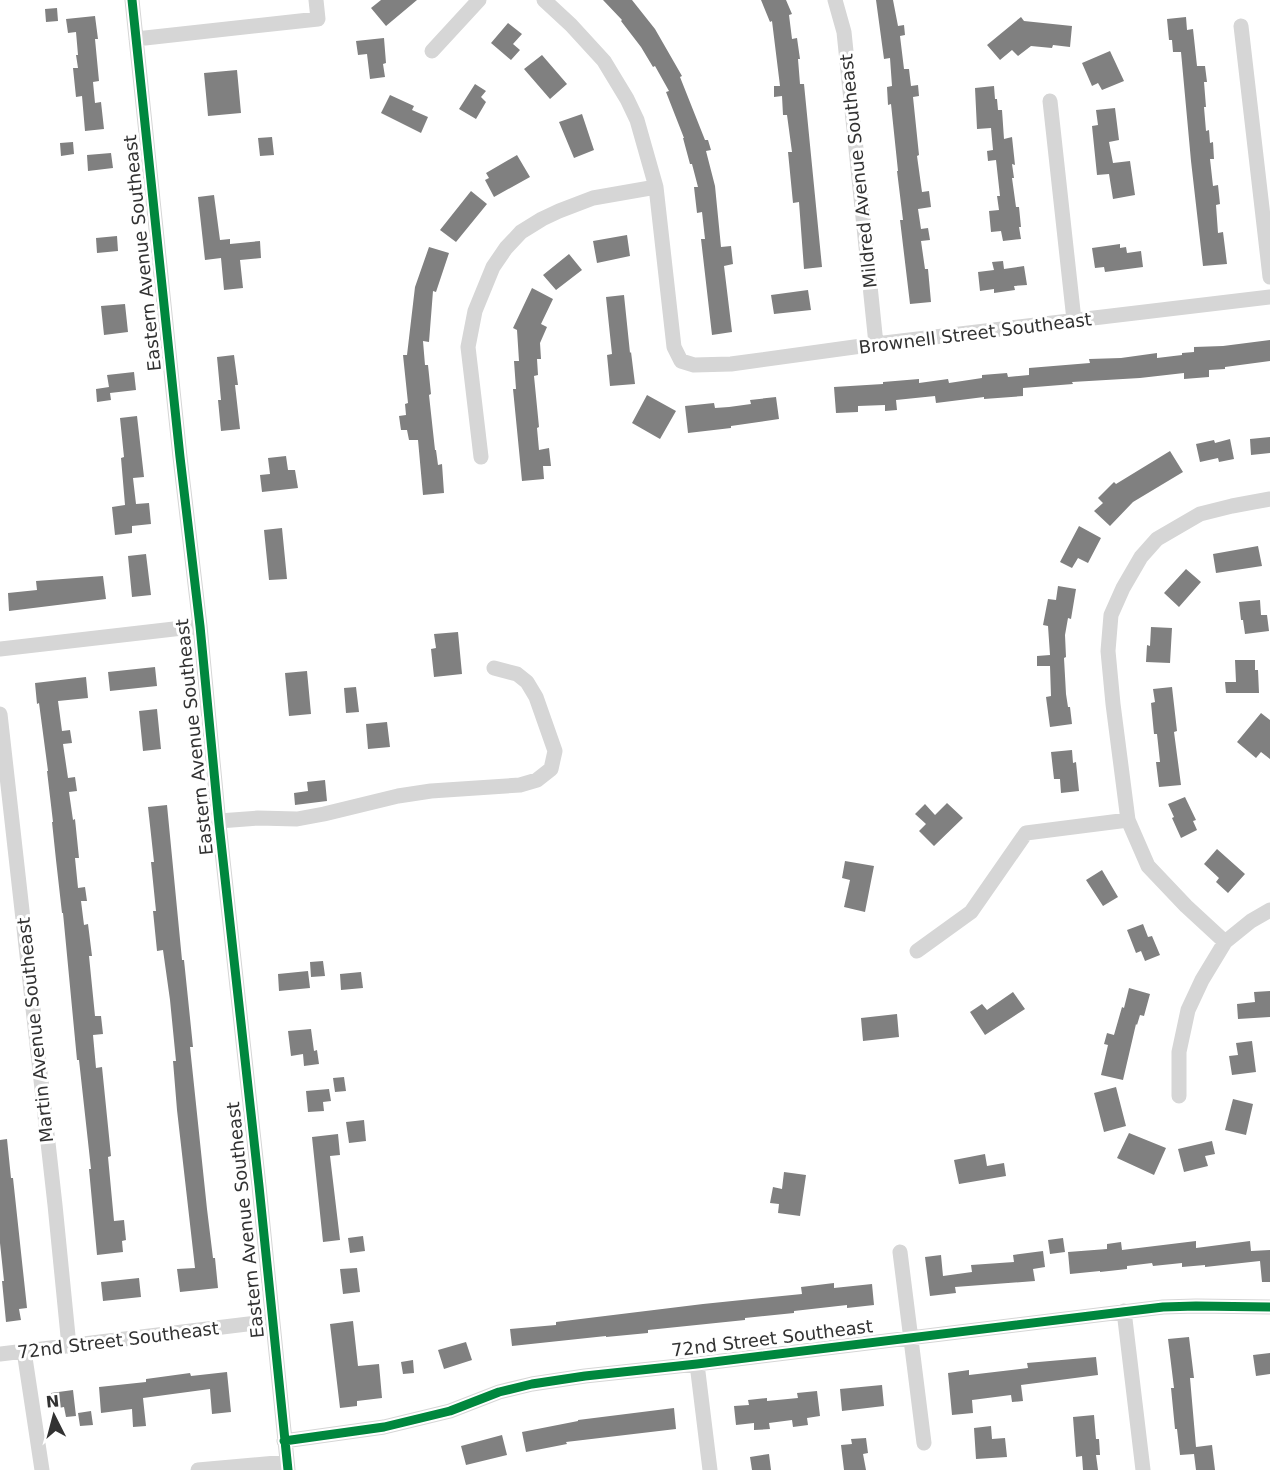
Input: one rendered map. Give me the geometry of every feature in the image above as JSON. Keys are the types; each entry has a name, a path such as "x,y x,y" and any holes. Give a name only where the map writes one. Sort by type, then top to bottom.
{"street":[{"path":"132,0 137,0"},
{"name":"Eastern Avenue Southeast","path":"132,0 258,1174 287,1466"},
{"path":"136,39 318,19 316,0"},
{"path":"432,51 479,0"},
{"path":"481,458 468,346 475,311 493,267 521,232 542,219 593,198 656,187 637,120 627,99 596,52 544,0"},
{"name":"Mildred Avenue Southeast","path":"835,0 844,32 876,344"},
{"path":"1240,26 1270,277"},
{"path":"1050,101 1074,321"},
{"name":"Brownell Street Southeast","path":"656,187 674,347 681,361 694,366 731,364 876,344 1270,297"},
{"path":"1225,942 1148,866 1128,820 1108,651 1111,615 1123,588 1141,558 1157,539 1200,514 1270,499"},
{"path":"0,649 200,626"},
{"path":"219,821 258,818 297,819 398,796 431,791 520,786 537,780 551,769 555,751 536,696 528,682 518,674 494,668"},
{"name":"Martin Avenue Southeast","path":"0,714 69,1346"},
{"path":"917,951 971,912 1026,833 1128,820"},
{"path":"1179,1096 1179,1052 1188,1010 1202,980 1225,942 1251,921 1270,910"},
{"path":"900,1252 924,1443"},
{"name":"72nd Street Southeast","path":"284,1441 384,1427 450,1411 499,1392 532,1384 585,1376 1163,1307 1270,1307"},
{"path":"1124,1311 1143,1470"},
{"name":"72nd Street Southeast","path":"0,1353 272,1322"},
{"path":"24,1351 42,1470"},
{"path":"697,1364 710,1470"},
{"path":"198,1470 287,1466"}],"building":[{"path":"381,0 417,0 386,26 371,8"},
{"path":"603,0 632,0 655,29 682,76 680,77 705,140 708,140 711,150 706,151 715,186 721,247 731,246 733,264 724,266 732,332 712,335 701,239 705,239 702,212 697,213 694,187 698,187 684,138 666,92 669,91 655,66 653,67 622,20"},
{"path":"761,0 786,0 792,14 789,15 792,39 797,38 800,84 804,84 822,267 804,269 799,202 793,203 788,152 792,152 787,115 783,115 782,96 774,97 774,86 780,86 772,21 770,22"},
{"path":"876,0 893,0 898,26 904,25 905,35 900,36 904,69 909,69 911,86 918,85 919,96 913,97 919,155 917,156 922,192 929,191 931,207 918,209 921,229 928,228 930,240 921,241 925,269 928,269 931,302 910,304 900,220 903,220 891,104 888,105 887,87 892,86 890,58 884,59"},
{"path":"57,8 58,21 46,22 45,9"},
{"path":"95,16 99,81 93,82 95,103 101,102 104,129 85,131 82,96 76,97 73,68 78,68 76,32 68,33 66,19"},
{"path":"1021,17 1024,21 1072,26 1070,47 1031,46 1018,56 1012,50 1000,60 987,45"},
{"path":"1186,17 1187,30 1193,29 1197,66 1205,66 1206,131 1209,130 1210,143 1213,142 1214,159 1210,159 1213,186 1218,185 1220,204 1216,205 1218,233 1223,232 1227,264 1203,266 1181,52 1173,52 1167,19"},
{"path":"508,23 522,34 513,44 520,50 511,60 491,43"},
{"path":"384,38 385,77 370,79 367,54 358,55 356,41"},
{"path":"1110,51 1124,81 1102,90 1098,83 1092,86 1082,63"},
{"path":"542,55 567,84 550,99 524,69"},
{"path":"237,70 241,113 208,116 204,73"},
{"path":"475,84 486,91 481,97 486,102 476,119 459,109"},
{"path":"994,86 998,110 1002,110 1004,139 1012,137 1015,165 1012,164 1014,178 1012,178 1016,207 1019,207 1021,239 1003,241 1001,231 991,232 989,211 999,210 997,196 1000,196 996,160 988,161 987,151 993,150 991,128 977,129 975,88"},
{"path":"390,95 414,106 412,110 428,117 421,133 381,113"},
{"path":"1115,108 1119,140 1109,142 1113,163 1130,161 1135,195 1113,199 1109,174 1097,175 1092,126 1098,125 1096,110"},
{"path":"582,114 594,150 574,158 559,122"},
{"path":"272,137 274,155 260,156 258,138"},
{"path":"73,142 74,154 61,156 60,143"},
{"path":"111,153 113,168 88,171 87,155"},
{"path":"517,155 530,177 494,197 485,180 489,178 486,173"},
{"path":"471,191 487,204 456,242 440,230"},
{"path":"214,195 220,240 230,239 230,244 260,241 261,258 240,260 243,288 224,290 221,258 205,260 198,197"},
{"path":"627,235 630,256 597,263 593,241"},
{"path":"117,236 118,251 97,253 96,238"},
{"path":"1120,244 1120,248 1126,247 1127,253 1141,251 1143,267 1105,272 1104,267 1095,268 1092,248"},
{"path":"429,247 449,253 436,292 433,291 429,342 423,341 425,365 428,365 435,450 438,465 442,464 444,493 423,495 418,440 409,440 407,430 401,430 399,416 406,415 405,404 408,403 403,355 407,355 415,287"},
{"path":"569,254 582,270 556,290 543,275"},
{"path":"1003,261 1004,269 1024,266 1027,285 1014,286 1015,290 994,293 994,289 980,291 978,272 994,270 992,262"},
{"path":"532,288 553,299 541,324 547,327 540,343 541,359 537,359 538,375 534,376 539,450 549,448 551,466 543,466 544,479 522,481 513,389 516,389 514,361 519,361 517,330 513,328"},
{"path":"808,290 811,310 774,314 771,295"},
{"path":"624,295 635,384 610,386 607,355 612,354 606,297"},
{"path":"125,304 128,332 104,335 101,306"},
{"path":"1270,340 1270,361 1209,370 1209,377 1184,379 1184,373 1072,382 1073,384 1023,388 1023,396 984,399 984,397 936,403 935,396 896,400 897,410 885,411 885,405 858,406 858,412 836,413 834,387 919,379 919,383 948,379 949,383 982,378 982,375 1007,373 1008,377 1029,375 1029,368 1090,363 1089,359 1121,358 1157,353 1157,358 1194,352 1194,347"},
{"path":"234,355 240,429 221,431 217,357"},
{"path":"134,372 136,390 110,393 111,400 97,402 96,389 109,387 107,375"},
{"path":"647,395 676,411 660,439 632,423"},
{"path":"776,397 779,419 688,433 685,406 714,403 715,408 729,407 751,404 750,400"},
{"path":"137,416 144,477 133,478 136,504 149,503 151,524 132,526 132,533 115,535 112,507 125,505 120,418"},
{"path":"1270,437 1270,453 1251,455 1250,439"},
{"path":"1230,439 1234,459 1219,462 1218,458 1200,462 1196,444"},
{"path":"1170,451 1183,472 1133,502 1110,526 1094,511 1103,503 1098,498 1114,482 1116,484"},
{"path":"286,456 288,470 295,470 298,488 262,492 260,475 270,474 268,458"},
{"path":"1079,526 1101,538 1088,563 1078,558 1072,568 1060,562"},
{"path":"282,528 287,579 269,580 264,530"},
{"path":"1258,546 1262,566 1216,573 1213,554"},
{"path":"146,554 151,595 132,597 128,556"},
{"path":"1186,569 1201,582 1179,607 1164,593"},
{"path":"103,576 106,599 9,611 8,593 37,590 36,581"},
{"path":"1058,586 1076,589 1071,619 1068,618 1065,635 1066,657 1064,658 1066,694 1072,724 1050,727 1046,697 1051,696 1050,666 1037,666 1037,656 1050,655 1048,626 1043,625 1048,599 1056,600"},
{"path":"1260,600 1261,615 1267,615 1269,631 1245,634 1239,602"},
{"path":"1151,627 1172,628 1170,663 1146,662"},
{"path":"458,632 462,674 434,677 431,649 436,648 434,634"},
{"path":"1235,660 1255,660 1259,693 1226,693 1225,682 1236,682"},
{"path":"155,667 157,686 110,691 108,672"},
{"path":"307,671 311,714 289,716 285,673"},
{"path":"86,677 88,698 58,701 62,731 70,730 72,743 63,744 68,778 75,777 77,791 69,792 73,820 75,819 79,858 75,858 78,888 85,887 87,901 81,901 84,925 88,924 92,956 89,956 95,1016 101,1016 103,1034 93,1035 96,1068 102,1067 111,1156 108,1157 114,1221 124,1220 126,1240 122,1241 123,1252 97,1255 89,1169 91,1169 79,1060 77,1060 48,771 35,683"},
{"path":"356,687 359,712 346,713 344,688"},
{"path":"1172,687 1177,731 1174,732 1181,785 1159,787 1156,762 1160,762 1151,703 1155,702 1153,689"},
{"path":"157,709 161,749 143,751 139,711"},
{"path":"1261,713 1270,720 1270,759 1261,752 1256,758 1237,742"},
{"path":"387,722 390,747 368,749 366,724"},
{"path":"1072,750 1073,763 1076,762 1079,791 1061,793 1060,779 1054,779 1051,752"},
{"path":"325,780 327,801 295,805 294,793 308,791 307,782"},
{"path":"1185,797 1196,820 1193,821 1197,830 1181,838 1168,804"},
{"path":"947,803 963,818 934,846 919,831 926,824 915,814 925,804 935,815"},
{"path":"167,805 193,1047 190,1047 207,1209 218,1288 180,1292 177,1269 195,1268 177,1110 173,1061 176,1061 170,1000 163,950 157,951 151,862 154,862 148,807"},
{"path":"1217,849 1245,874 1228,893 1216,882 1219,878 1204,864"},
{"path":"845,861 874,866 865,912 844,907 850,880 842,878"},
{"path":"1102,870 1118,897 1103,906 1086,880"},
{"path":"1143,924 1148,937 1152,936 1160,955 1145,961 1141,951 1136,953 1127,930"},
{"path":"323,961 325,976 311,977 310,962"},
{"path":"308,971 310,988 279,991 278,974"},
{"path":"361,972 363,988 341,990 340,974"},
{"path":"1129,988 1150,994 1144,1016 1140,1015 1136,1024 1123,1080 1101,1075 1108,1045 1104,1044 1107,1033 1114,1035"},
{"path":"1270,991 1270,1017 1238,1019 1237,1004 1255,1002 1254,992"},
{"path":"1013,992 1025,1009 985,1035 970,1012 982,1004 987,1010"},
{"path":"897,1014 899,1037 863,1041 861,1018"},
{"path":"311,1029 314,1051 317,1050 319,1064 304,1066 303,1054 291,1056 288,1031"},
{"path":"1252,1041 1256,1072 1232,1075 1229,1056 1238,1055 1236,1043"},
{"path":"344,1077 346,1091 335,1092 333,1078"},
{"path":"1116,1087 1126,1126 1104,1132 1094,1093"},
{"path":"329,1089 331,1101 323,1102 324,1111 308,1112 306,1091"},
{"path":"1233,1099 1253,1104 1246,1135 1225,1130"},
{"path":"364,1120 366,1141 349,1143 346,1122"},
{"path":"1129,1133 1166,1148 1154,1175 1117,1158"},
{"path":"338,1134 340,1155 330,1156 340,1240 323,1242 312,1137"},
{"path":"7,1139 27,1308 19,1309 21,1320 6,1322 0,1243 0,1140"},
{"path":"1212,1141 1215,1154 1205,1156 1208,1166 1184,1172 1178,1149"},
{"path":"985,1154 987,1166 1004,1163 1006,1176 959,1184 954,1160"},
{"path":"784,1172 806,1175 800,1216 778,1213 779,1204 770,1203 773,1187 782,1189"},
{"path":"363,1236 365,1251 350,1253 348,1238"},
{"path":"1063,1238 1065,1252 1050,1254 1048,1240"},
{"path":"1196,1241 1196,1248 1250,1241 1251,1251 1270,1250 1270,1282 1262,1282 1260,1261 1205,1267 1205,1265 1182,1267 1182,1263 1153,1266 1152,1263 1127,1266 1127,1269 1070,1274 1068,1252 1107,1249 1107,1244 1121,1242 1122,1250"},
{"path":"1043,1251 1045,1267 1033,1269 1035,1281 955,1287 956,1293 930,1296 925,1257 941,1255 943,1276 972,1272 971,1265 1014,1262 1013,1255"},
{"path":"357,1268 360,1292 343,1294 340,1269"},
{"path":"139,1278 141,1297 103,1301 101,1282"},
{"path":"834,1283 834,1288 872,1284 874,1305 847,1308 847,1305 794,1311 794,1313 745,1318 745,1320 648,1330 648,1333 512,1346 510,1329 556,1325 556,1322 703,1304 802,1294 801,1287"},
{"path":"353,1321 358,1366 379,1364 382,1398 357,1401 357,1406 340,1408 330,1324"},
{"path":"1189,1337 1194,1378 1190,1378 1196,1447 1212,1445 1215,1470 1196,1470 1194,1454 1180,1455 1177,1429 1175,1429 1171,1388 1174,1388 1168,1339"},
{"path":"466,1342 472,1360 444,1369 438,1350"},
{"path":"1270,1353 1270,1374 1256,1376 1253,1355"},
{"path":"1096,1357 1098,1375 1021,1385 1023,1401 1012,1402 1011,1395 972,1400 973,1413 952,1415 948,1373 969,1370 969,1375 1028,1368 1027,1363"},
{"path":"413,1360 414,1373 403,1374 401,1362"},
{"path":"227,1372 231,1412 212,1414 210,1389 143,1398 146,1426 133,1427 132,1409 101,1413 99,1387 146,1382 146,1379 190,1373 191,1376"},
{"path":"882,1385 884,1406 842,1411 840,1389"},
{"path":"73,1390 76,1416 66,1417 64,1407 53,1409 51,1393"},
{"path":"817,1391 820,1416 807,1418 808,1425 793,1427 792,1420 769,1423 770,1429 754,1430 754,1423 736,1425 734,1406 749,1405 748,1400 798,1398 797,1393"},
{"path":"674,1408 676,1429 566,1442 567,1444 526,1452 522,1432 578,1420"},
{"path":"91,1411 93,1425 80,1426 78,1413"},
{"path":"1094,1415 1096,1439 1099,1439 1100,1455 1096,1455 1098,1470 1083,1470 1082,1456 1076,1457 1073,1417"},
{"path":"991,1426 992,1439 1005,1438 1007,1457 976,1459 974,1428"},
{"path":"502,1435 507,1455 466,1465 461,1446"},
{"path":"866,1438 868,1453 863,1454 866,1470 844,1470 841,1445 852,1444 851,1439"},
{"path":"769,1454 771,1470 752,1470 750,1457"}],"cycle path":[{"path":"132,0 288,1470"},
{"path":"284,1441 384,1427 450,1411 499,1392 532,1384 585,1376 1163,1307 1270,1307"}]}
